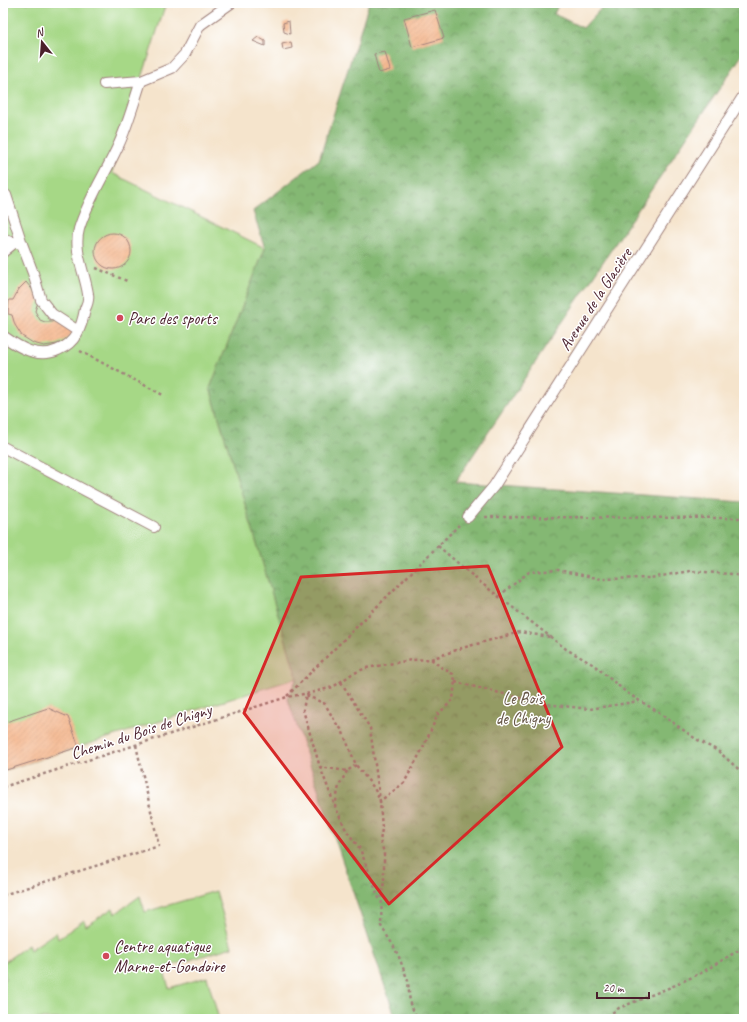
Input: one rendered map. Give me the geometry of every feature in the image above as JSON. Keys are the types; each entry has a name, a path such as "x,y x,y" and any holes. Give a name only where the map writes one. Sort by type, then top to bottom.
{"lane":[{"path":"104,84 141,81 172,68 185,54 200,25 231,3"},
{"path":"3,336 14,344 37,354 51,353 64,348 74,339 82,324 88,297 78,253 77,237 84,215 119,144 141,81"},
{"name":"Avenue de la Glacière","path":"468,517 494,486 744,95"},
{"path":"6,195 18,244 33,273 41,300 52,314 78,331"},
{"path":"3,240 18,244"},
{"path":"3,252 18,244"},
{"path":"3,447 154,527"}],"path":[{"path":"84,276 93,267 127,280"},
{"path":"68,345 163,395"},
{"path":"287,697 468,517 744,518"},
{"path":"438,546 566,649 594,665 627,694 655,710 696,739 718,751 744,774"},
{"path":"499,596 529,572 558,570 602,579 650,578 690,571 731,574 744,577"},
{"name":"Chemin du Bois de Chigny","path":"3,787 287,697 333,687 352,674 366,668 411,660 432,659 462,648 520,632 551,637"},
{"path":"380,801 404,783 423,748 438,714 453,700 455,681 453,674 442,668 432,659"},
{"path":"455,681 545,704 590,709 640,701"},
{"path":"341,682 370,728 380,801 382,829 380,841 384,852 384,882 382,892 381,926 399,957 408,981 410,1004 418,1019"},
{"path":"380,801 374,788 356,765 342,730 325,704 306,694 303,710 320,767 346,830 360,849 382,904"},
{"path":"3,895 159,846 136,745"},
{"path":"336,808 335,806 339,786 347,771 356,765"},
{"path":"320,767 347,771"},
{"path":"602,1019 619,1008 671,988 701,973 744,947"}],"highlighted area":[{"path":"488,566 562,747 389,904 244,713 301,577"}],"green space":[{"name":"Parc des sports","path":"3,3 166,3 119,144 112,173 265,248 210,388 297,678 3,771"},
{"name":"Le Bois de Chigny","path":"369,3 559,3 554,14 583,28 606,3 744,3 744,52 455,482 744,502 744,1019 396,1019 287,697 297,678 210,388 265,248 253,211 319,160"},
{"name":"Centre aquatique Marne-et-Gondoire","path":"216,891 232,947 163,968 169,988 207,977 219,1019 3,1019 3,980 6,979 3,963 28,945 30,950 56,932 58,939 84,920 86,926 113,908 115,914 140,896 145,912"}],"building":[{"path":"435,10 444,38 412,47 404,18"},
{"path":"289,21 290,34 284,32 283,23"},
{"path":"258,37 265,41 265,46 253,41"},
{"path":"291,42 292,48 283,50 282,44"},
{"path":"385,52 390,70 379,73 374,54"},
{"path":"117,233 126,238 130,244 130,258 126,264 117,269 109,269 100,264 96,258 95,247 100,238 106,234"},
{"path":"26,282 41,300 35,311 40,320 52,322 56,319 76,331 67,339 57,344 44,346 33,343 22,336 15,325 12,315 8,314 9,300 13,300 19,289"},
{"path":"48,708 68,717 79,747 3,771 3,723"}],"place":[{"name":"Parc des sports","path":"120,318"},
{"name":"Centre aquatique Marne-et-Gondoire","path":"106,956"}]}
